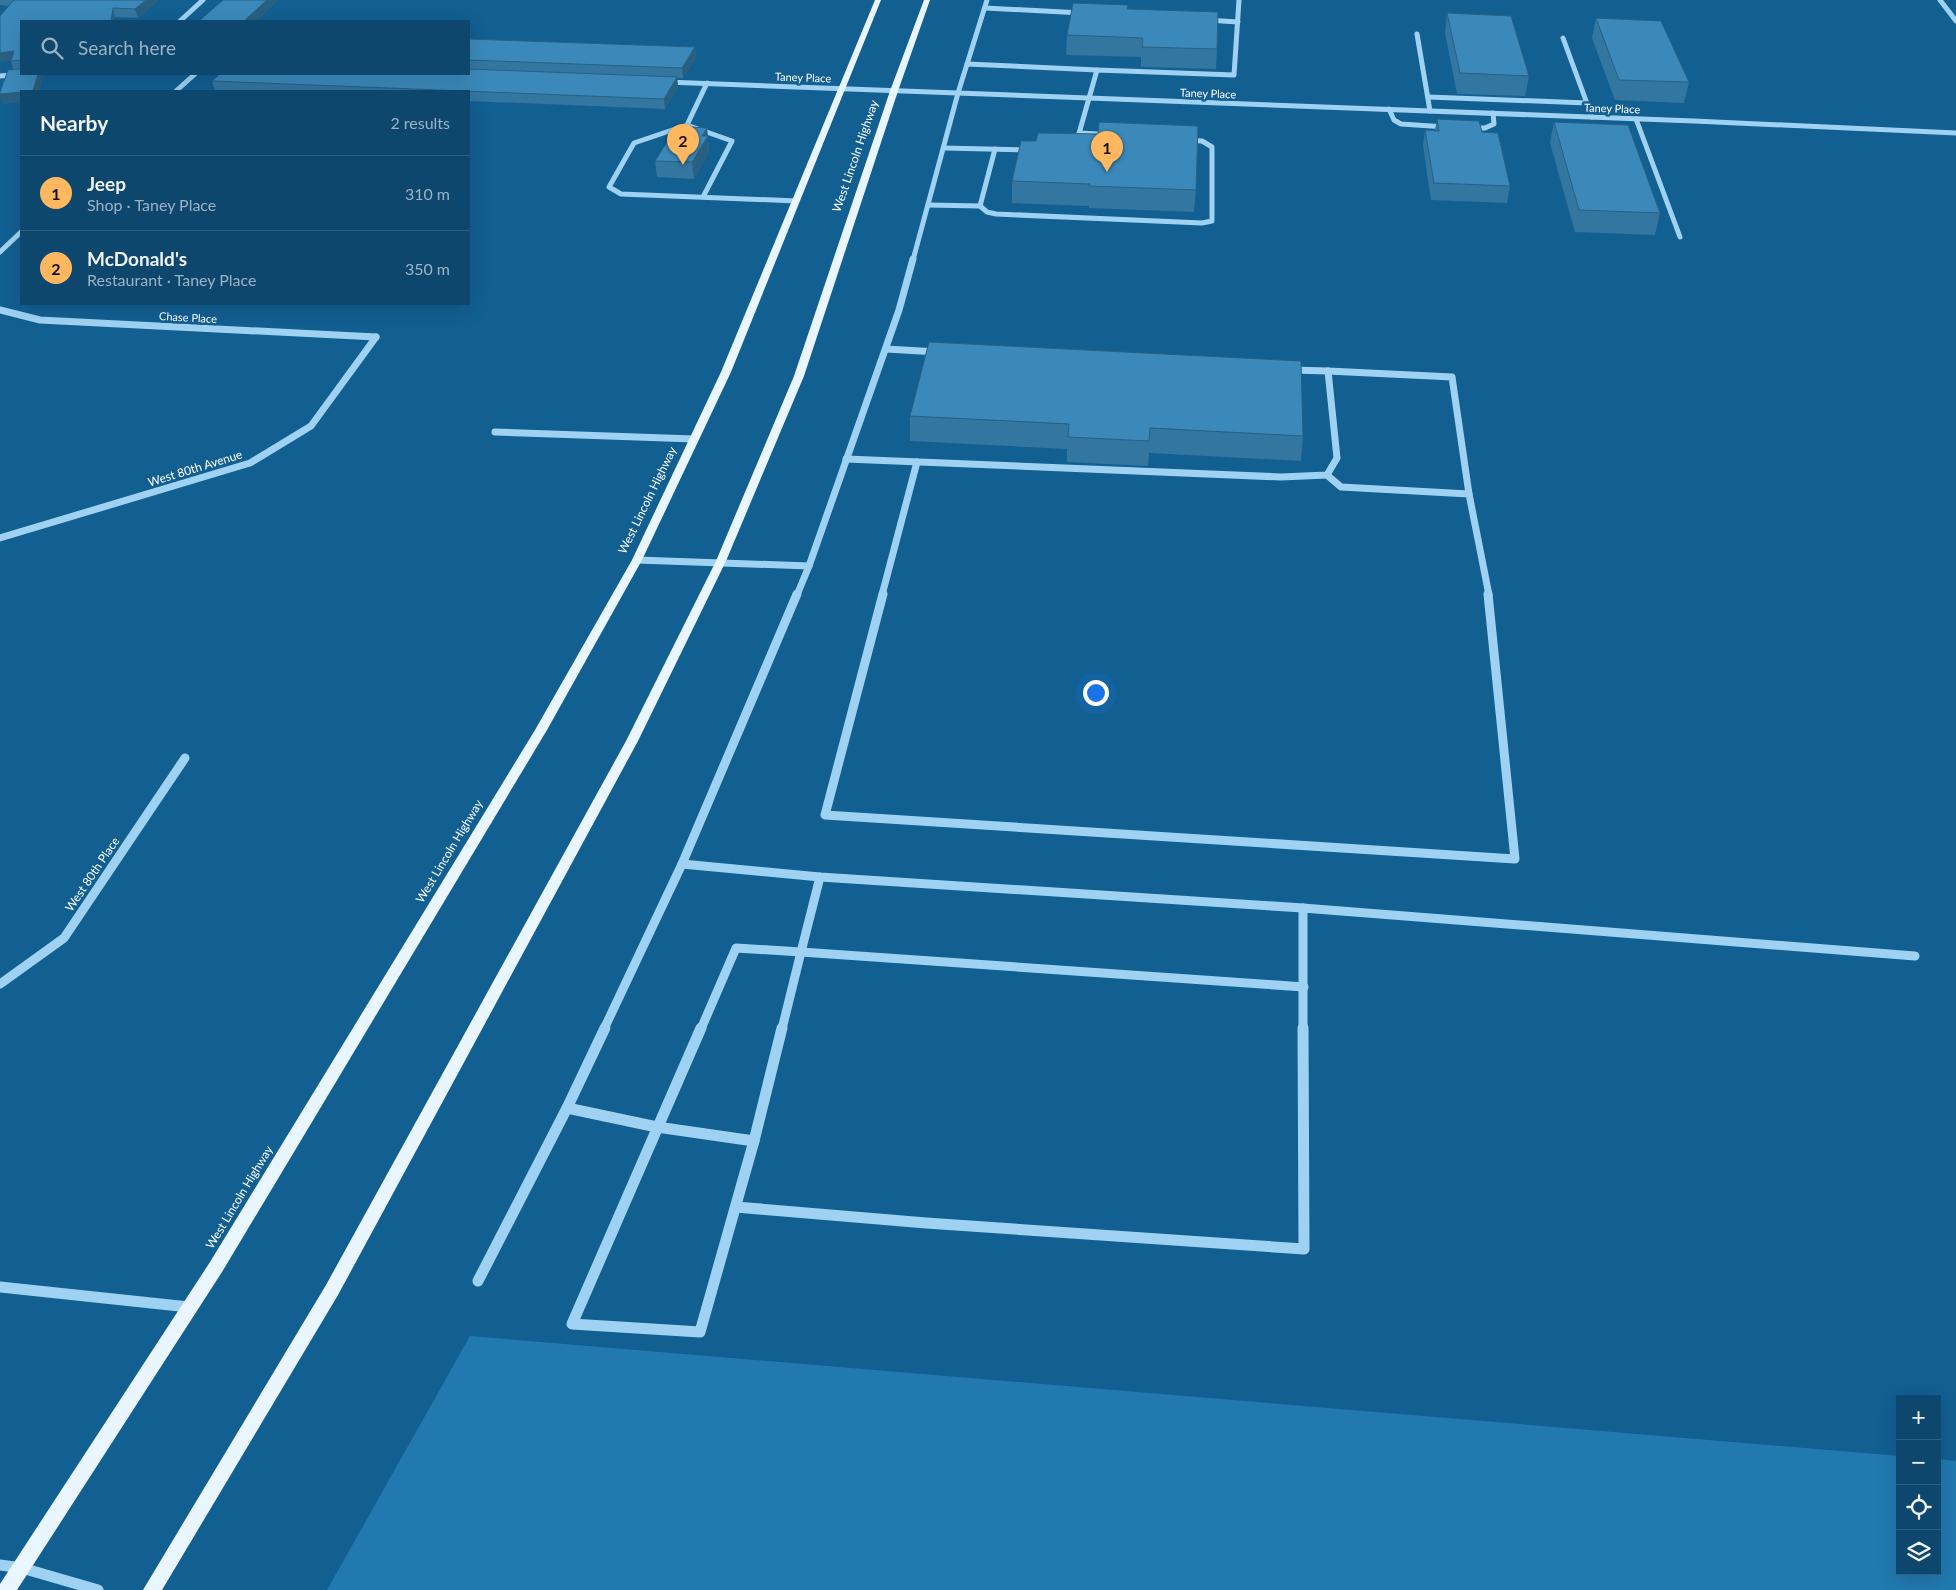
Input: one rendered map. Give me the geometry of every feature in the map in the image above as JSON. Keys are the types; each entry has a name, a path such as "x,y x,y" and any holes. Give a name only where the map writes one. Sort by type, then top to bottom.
{"main road":[{"name":"West Lincoln Highway","path":"7,1590 216,1268 542,730 637,560 726,372 878,0"},
{"name":"West Lincoln Highway","path":"152,1590 332,1290 632,741 721,561 799,376 894,91 927,0"}],"street":[{"path":"181,20 203,0"},
{"path":"478,1282 567,1108 682,864 809,566 900,310 958,93 987,0"},
{"path":"967,64 1234,75 1240,0"},
{"path":"1940,0 1956,21"},
{"path":"985,8 1092,14"},
{"path":"1199,20 1238,22"},
{"path":"1417,34 1430,111"},
{"path":"1563,38 1592,117"},
{"path":"1076,145 1097,70"},
{"path":"0,76 20,74"},
{"path":"177,90 194,75"},
{"name":"Taney Place","path":"658,82 1493,113 1956,133"},
{"path":"687,125 707,83"},
{"path":"1428,97 1587,102"},
{"path":"1389,109 1394,120 1401,124 1455,128"},
{"path":"1464,128 1485,128 1494,124 1493,113"},
{"path":"1636,119 1680,237"},
{"path":"703,197 732,141 687,125 634,143 609,187 621,194 797,201"},
{"path":"1079,133 1108,135"},
{"path":"928,205 980,206 987,212 996,214 1202,224 1212,221 1212,146 1202,141 1175,139"},
{"path":"944,148 1034,150"},
{"path":"980,206 995,149"},
{"path":"0,252 20,233"},
{"name":"Chase Place","path":"0,310 40,320 376,337"},
{"name":"West 80th Avenue","path":"0,538 250,463 311,426 376,337"},
{"path":"886,349 942,352"},
{"path":"917,462 825,815 1515,859 1489,597 1469,494 1452,377 1283,369"},
{"path":"1327,475 1337,458 1328,371"},
{"path":"495,432 694,439"},
{"path":"846,459 1281,478 1327,475 1341,487 1469,494"},
{"path":"637,560 721,561 809,566"},
{"name":"West 80th Place","path":"0,984 64,938 185,758"},
{"path":"682,864 820,878 1303,908 1915,956"},
{"path":"820,878 801,952 754,1141 700,1332 572,1324 736,948 801,952 1304,987"},
{"path":"736,1207 926,1223 1304,1249 1303,908"},
{"path":"567,1108 657,1127 754,1141"},
{"path":"0,1287 189,1307"},
{"path":"0,1565 22,1568 98,1590"}],"shaded area":[{"path":"470,1336 1896,1456 1896,1575 1941,1575 1941,1459 1956,1461 1956,1590 327,1590"}],"building":[{"path":"14,0 146,0 135,9 113,8 111,20 20,20 20,60 11,61 14,51 0,53 0,16"},
{"path":"223,0 267,0 245,20 200,20"},
{"path":"1073,3 1128,5 1127,9 1218,12 1217,49 1142,47 1143,38 1067,35"},
{"path":"1447,13 1511,16 1529,76 1460,73"},
{"path":"1596,18 1661,21 1689,82 1619,80"},
{"path":"470,39 695,47 682,68 470,60"},
{"path":"20,69 20,75 38,75 33,90 20,90 20,92 0,94 8,70"},
{"path":"470,69 677,77 664,99 212,81 219,75 470,75"},
{"path":"1437,119 1479,121 1482,132 1498,133 1510,186 1434,183 1425,130 1439,131"},
{"path":"1099,122 1198,126 1196,190 1012,181 1021,141 1036,141 1038,133 1098,134"},
{"path":"1554,122 1628,125 1660,213 1579,210"},
{"path":"677,126 707,128 702,136 708,136 692,162 655,161"},
{"path":"929,342 1301,361 1303,436 1150,428 1149,441 1068,437 1069,424 910,416"}],"place":[{"name":"McDonald's","path":"683,165"},
{"name":"Jeep","path":"1107,172"}]}
